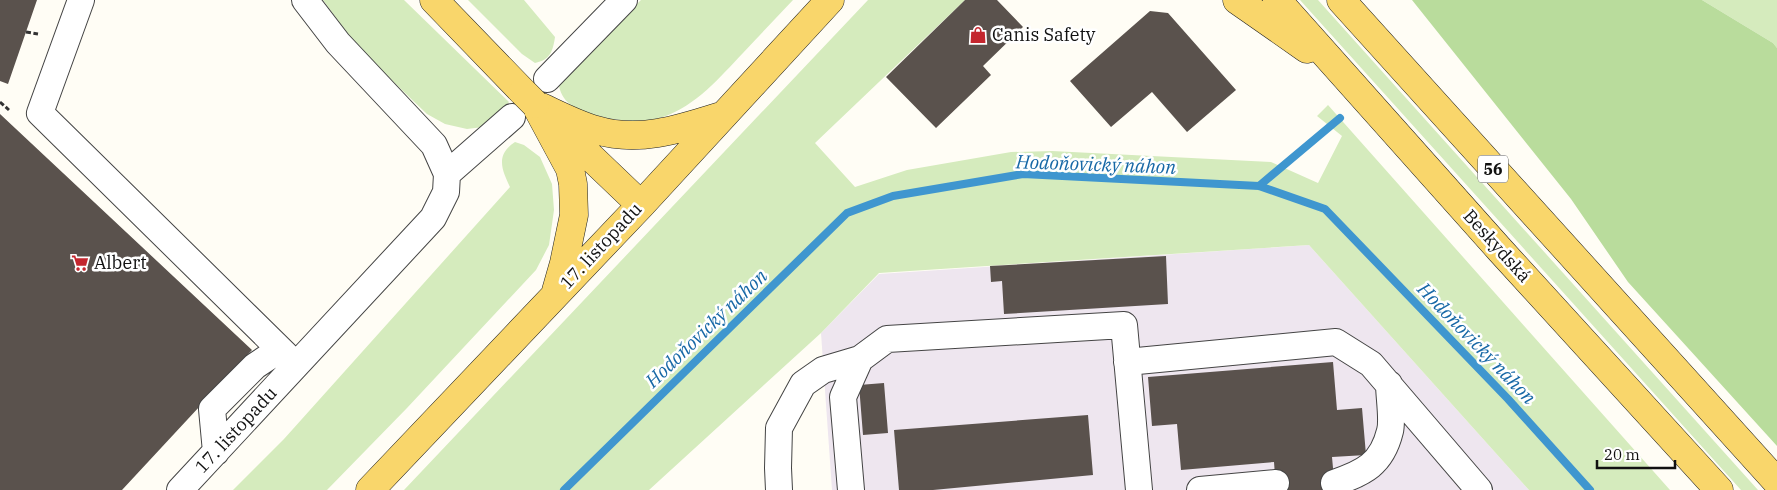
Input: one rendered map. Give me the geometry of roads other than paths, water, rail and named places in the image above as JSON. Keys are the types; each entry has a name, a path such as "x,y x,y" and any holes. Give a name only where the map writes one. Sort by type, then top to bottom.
{"main road":[{"path":"434,0 524,104 570,169 573,184 574,215 555,296"},
{"name":"17. listopadu","path":"370,490 555,296 830,0"},
{"path":"1237,0 1343,74"},
{"name":"Beskydská","path":"1278,0 1500,250 1719,490"},
{"name":"56","path":"1347,4 1777,482"},
{"path":"524,104 595,130 633,136 671,131 721,116"},
{"path":"524,104 640,205"}],"street":[{"path":"81,0 40,113 288,358"},
{"path":"306,0 338,43 434,145 447,174 524,104"},
{"path":"547,79 624,0"},
{"name":"17. listopadu","path":"180,490 216,452 288,358 433,218 446,192 447,174"},
{"path":"779,490 779,428 803,384 824,370 860,359 887,339 1124,326 1139,490"},
{"path":"1127,362 1336,342 1371,364 1479,490"},
{"path":"851,490 843,397 860,359"},
{"path":"1334,484 1357,475 1378,459 1391,430 1389,384"},
{"path":"1200,490 1276,483"}],"waterway":[{"path":"1259,186 1340,118"},
{"name":"Hodoňovický náhon","path":"564,490 847,213 893,196 1023,174 1259,186 1325,209 1508,399 1590,490"}],"place":[{"name":"Canis Safety","path":"978,35"},
{"name":"Albert","path":"80,263"}]}
